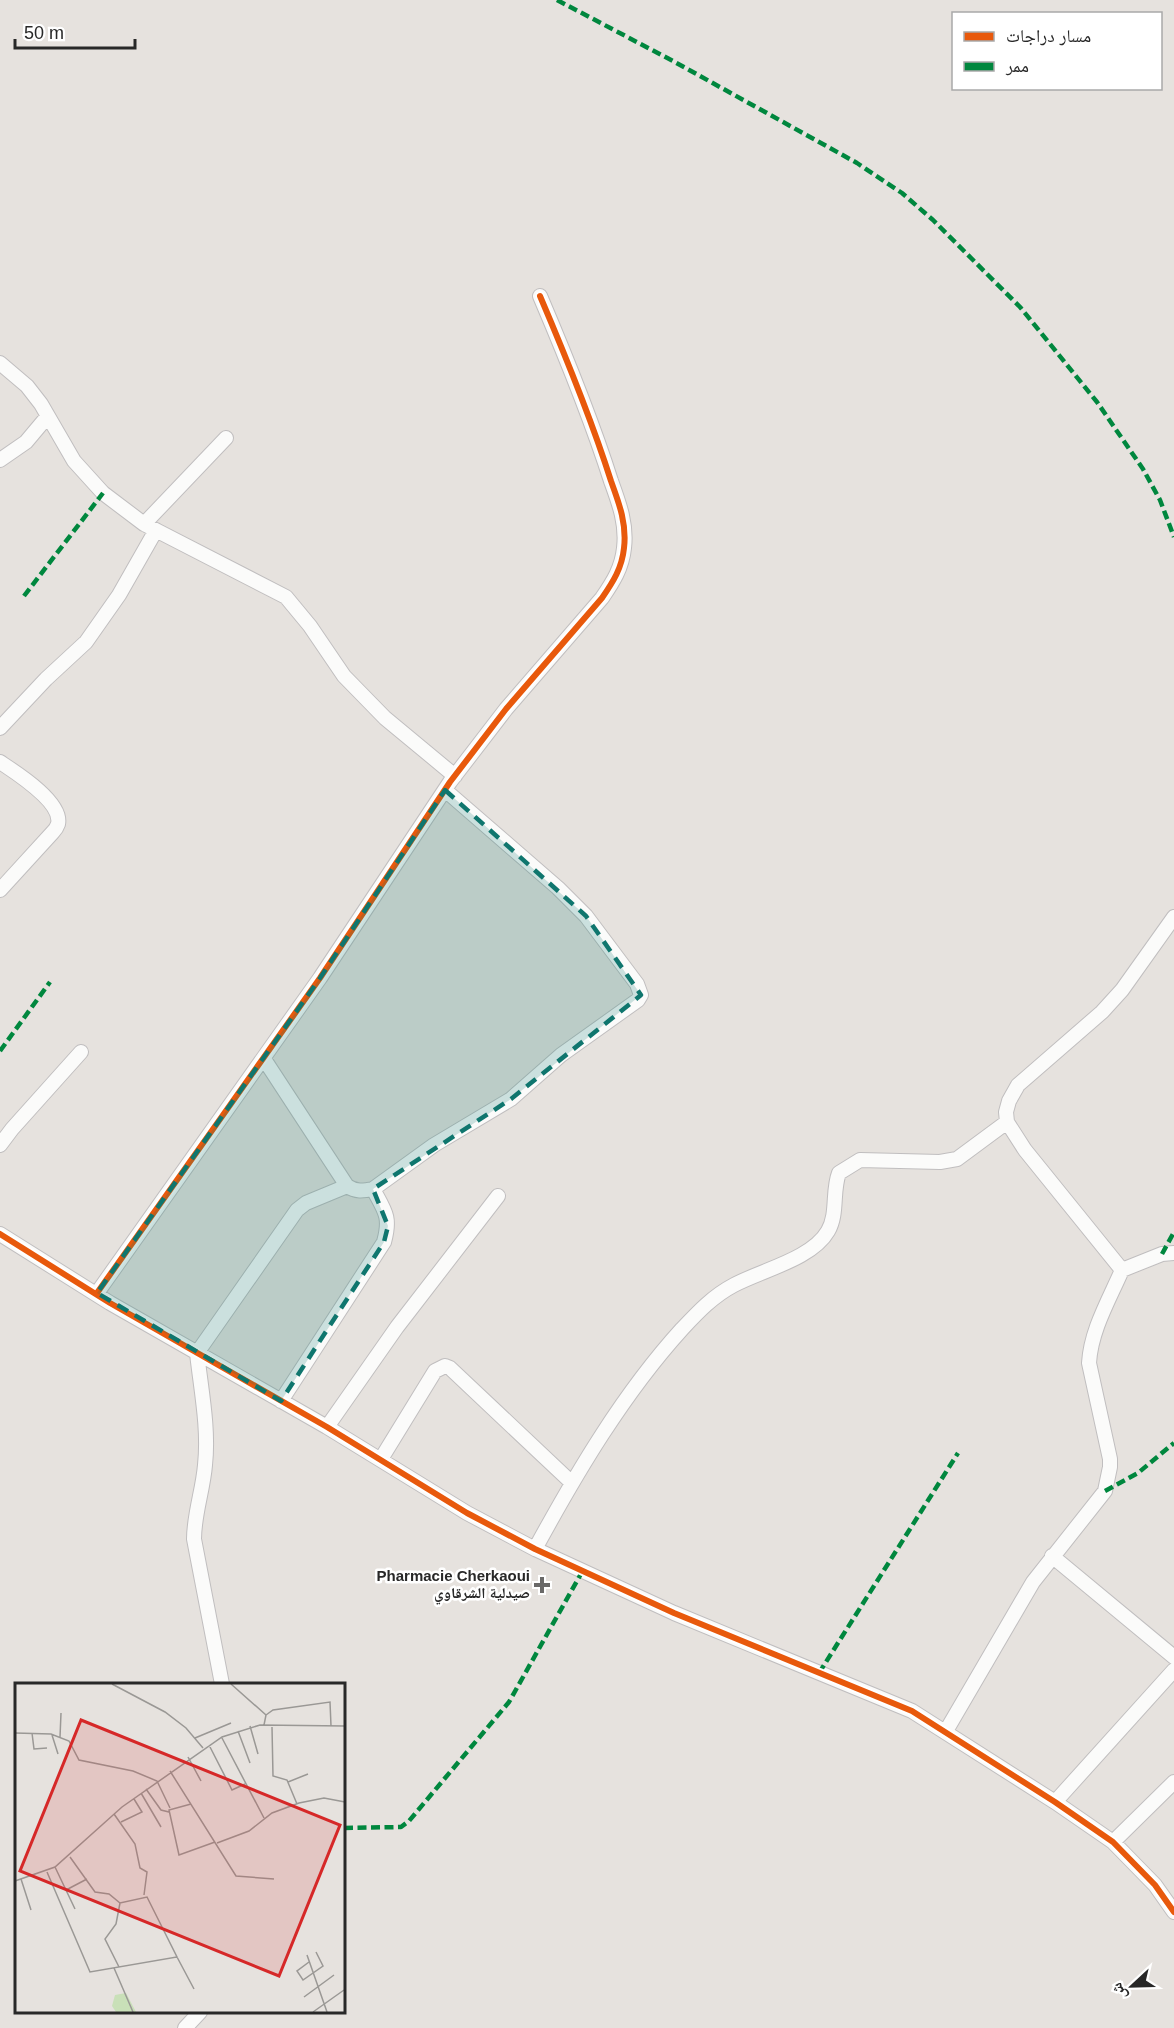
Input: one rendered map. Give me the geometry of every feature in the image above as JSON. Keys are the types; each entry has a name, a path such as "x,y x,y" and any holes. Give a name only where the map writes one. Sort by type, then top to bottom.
{"street":[{"path":"97,1293 264,1059 455,776 506,709 602,598 618,573 624,548 624,524 598,438 540,296"},
{"path":"0,363 27,386 74,460 103,493 150,527 286,597 310,626 344,676 385,718 455,776"},
{"path":"0,460 26,442 47,417"},
{"path":"0,728 92,634 119,595 150,527 226,438"},
{"path":"0,762 36,788 50,802 58,823 53,832 0,890"},
{"path":"264,1059 347,1186 354,1191 362,1191 373,1189 434,1145 494,1111 561,1055 638,1000 641,995 637,984 586,916 558,888 445,790"},
{"path":"1122,1270 1025,1150 1007,1122 1006,1112 1018,1085 1102,1012 1122,990 1174,917"},
{"path":"0,1145 22,1117 81,1052"},
{"path":"535,1549 572,1484 632,1389 682,1329 711,1299 734,1285 798,1256 817,1244 828,1231 839,1173 860,1160 940,1162 957,1159 1007,1122"},
{"path":"222,1683 194,1539 194,1524 203,1486 207,1440 196,1353 297,1210 306,1203 347,1186"},
{"path":"281,1401 384,1242 388,1226 385,1212 373,1189"},
{"path":"327,1426 397,1327 498,1196"},
{"path":"0,1234 196,1353 327,1426 467,1513 535,1549 674,1613 912,1711 1055,1802 1113,1842 1155,1885 1174,1912"},
{"path":"946,1731 1033,1582 1105,1491 1110,1459 1089,1363 1090,1347 1122,1270 1162,1254 1174,1253"},
{"path":"381,1459 435,1371 445,1366 450,1368 572,1484"},
{"path":"1052,1556 1174,1657"},
{"path":"1055,1802 1172,1677"},
{"path":"1113,1842 1174,1782"},
{"path":"185,2028 199,2013"}],"highlighted area":[{"path":"445,790 586,916 641,995 511,1099 373,1189 388,1226 384,1242 281,1401 97,1293 320,978"}],"marked path":[{"path":"557,0 857,163 902,193 933,220 1020,307 1097,402 1143,469 1160,500 1174,537"},
{"path":"24,596 103,493"},
{"path":"0,1051 50,982"},
{"path":"1162,1254 1174,1232"},
{"path":"1105,1491 1138,1473 1174,1443"},
{"path":"819,1673 958,1453"},
{"path":"345,1828 401,1827 409,1821 509,1702 582,1572"}],"cycle path":[{"path":"97,1293 320,978 450,782 506,709 602,598 616,575 623,555 625,539 619,506 587,411 540,296"},
{"path":"0,1234 110,1303 327,1427 467,1513 535,1549 674,1613 912,1711 1055,1802 1113,1842 1155,1885 1174,1912"}],"place":[{"name":"Pharmacie Cherkaoui صيدلية الشرقاوي","path":"542,1585"}]}
